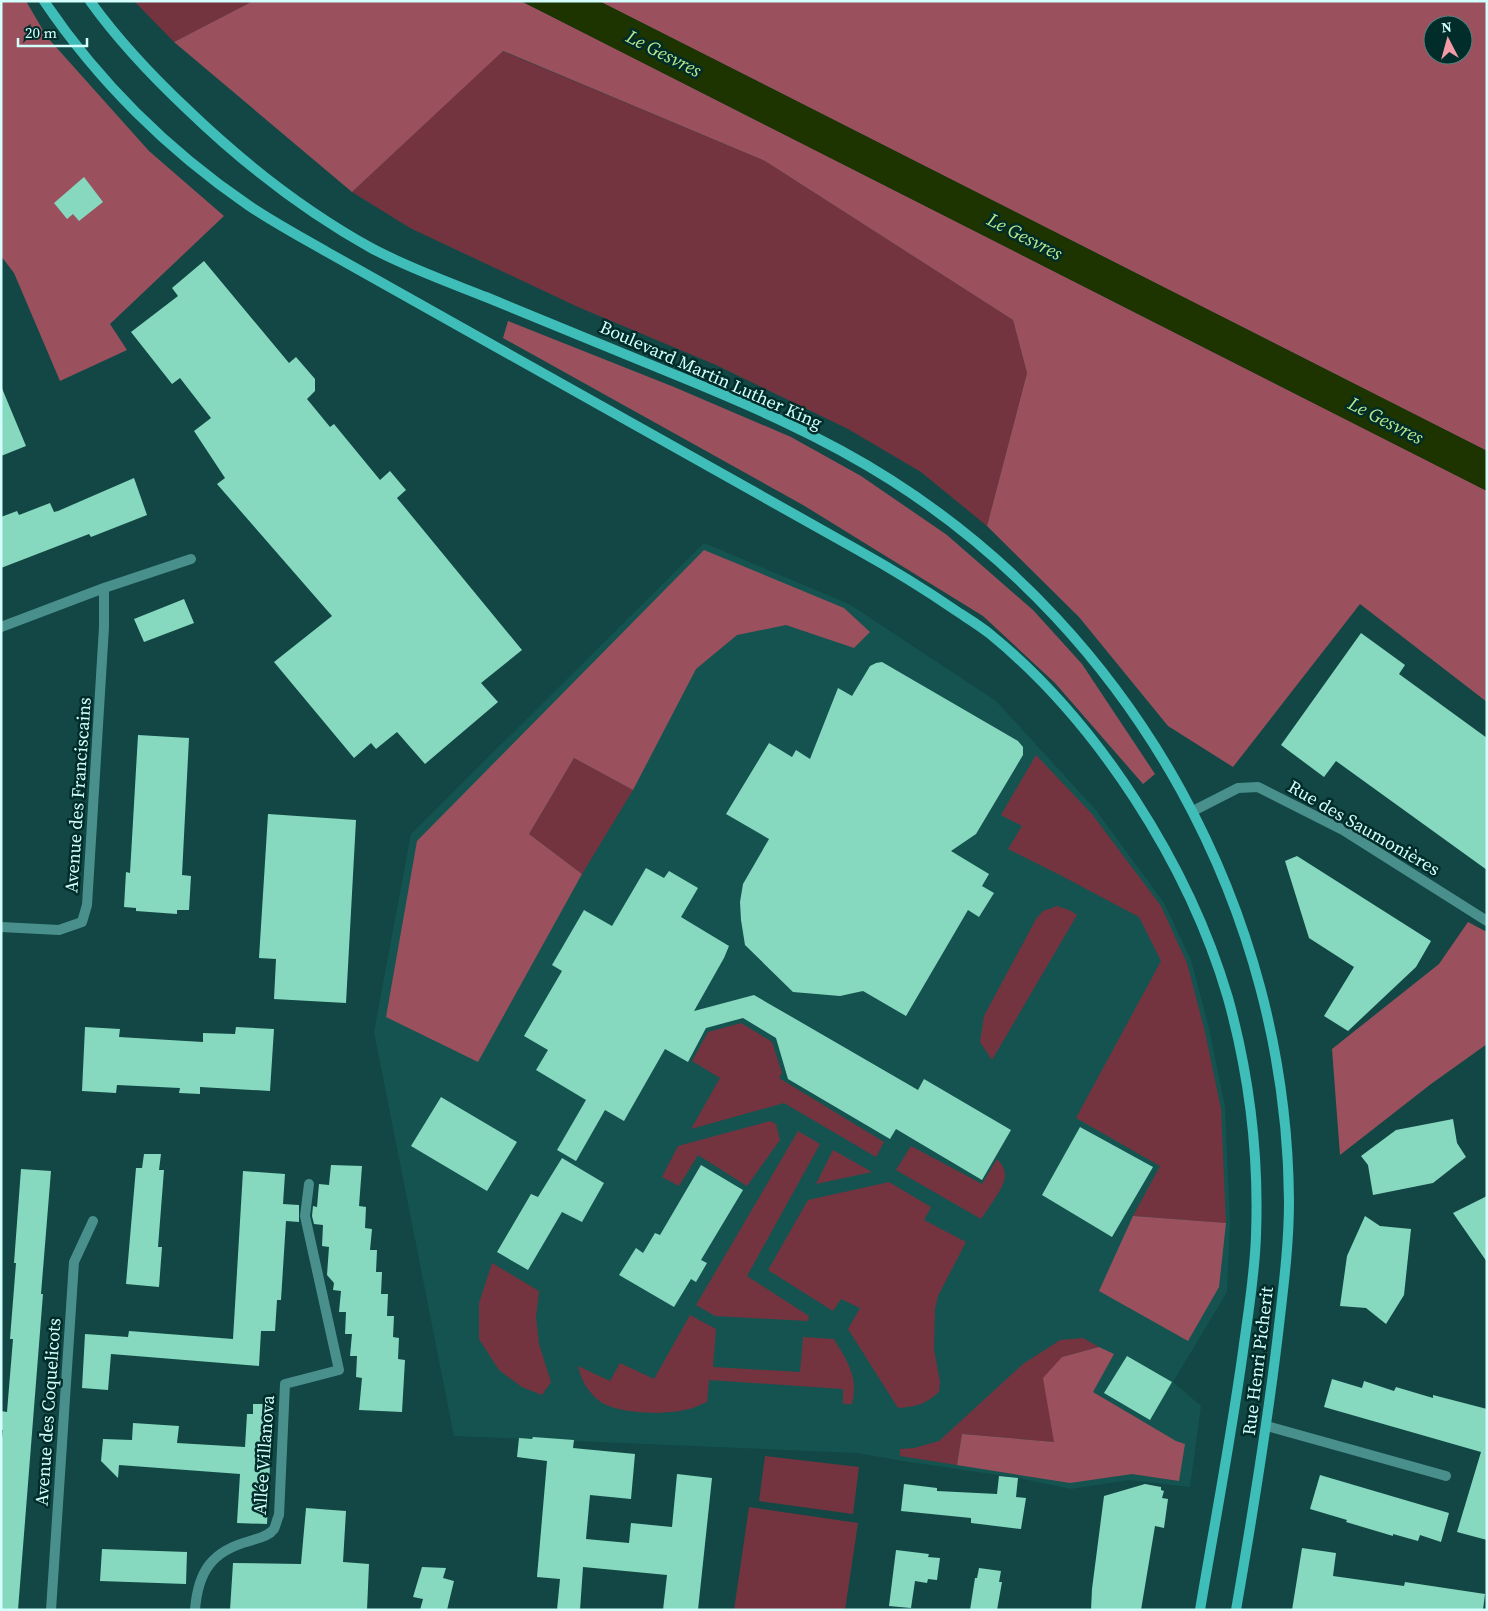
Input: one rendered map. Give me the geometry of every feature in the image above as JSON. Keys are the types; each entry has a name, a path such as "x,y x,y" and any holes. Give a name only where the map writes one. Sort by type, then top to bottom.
{"main road":[{"name":"Rue Henri Picherit","path":"44,1 88,60 158,134 249,206 327,252 899,574 989,633 1028,668 1088,734 1111,765 1137,804 1173,866 1204,930 1228,999 1239,1046 1252,1120 1256,1235 1252,1279 1239,1375 1200,1610"},
{"name":"Boulevard Martin Luther King","path":"90,1 157,80 204,125 255,170 320,217 375,250 429,274 783,420 895,482 948,520 998,561 1046,607 1086,651 1122,697 1168,765 1193,811 1230,892 1252,959 1271,1035 1284,1115"},
{"name":"Rue Henri Picherit","path":"1236,1610 1267,1426 1286,1264 1289,1200 1284,1115"}],"street":[{"path":"1,627 104,588 191,559"},
{"name":"Avenue des Franciscains","path":"1,927 59,930 82,922 87,905 104,627 104,588"},
{"name":"Rue des Saumonières","path":"1193,811 1238,788 1258,787 1343,830 1487,921"},
{"name":"Allée Villanova","path":"195,1610 200,1580 213,1559 234,1545 266,1536 274,1530 279,1515 285,1384 340,1370 305,1216 309,1184"},
{"name":"Avenue des Coquelicots","path":"51,1610 74,1262 93,1220"},
{"path":"1267,1426 1446,1476"}],"shaded area":[{"path":"1,1 26,1 47,37 149,151 224,216 110,324 127,350 60,381 14,273 1,256"},
{"path":"134,1 253,1 174,42"},
{"path":"253,1 521,1 1487,491 1487,702 1360,604 1233,767 1168,726 1079,617 987,526 1027,373 1013,320 765,161 503,51 352,192 174,42"},
{"path":"599,1 1487,1 1487,451"},
{"path":"502,51 765,161 1013,320 1027,373 987,526 921,472 848,429 716,365 578,307 410,228 352,192"},
{"path":"508,321 674,387 791,437 861,476 947,535 1033,610 1082,664 1155,774 1143,784 1055,683 983,616 803,505 503,338"},
{"path":"704,543 849,604 996,701 1095,809 1164,903 1191,960 1209,1028 1225,1107 1230,1223 1227,1292 1173,1382 1201,1406 1190,1487 1129,1480 1071,1489 1018,1478 857,1453 454,1436 374,1032 411,834"},
{"path":"704,550 844,608 870,632 854,648 786,625 737,635 696,669 633,790 574,758 529,834 582,874 478,1062 386,1017 417,841"},
{"path":"1036,755 1092,814 1161,906 1187,963 1205,1032 1221,1109 1226,1223 1133,1216 1160,1166 1076,1118 1161,961 1139,917 1008,849 1022,826 1001,815"},
{"path":"574,758 633,790 582,874 529,834"},
{"path":"1057,906 1077,915 992,1060 980,1042 984,1016 1036,919 1043,911"},
{"path":"1468,922 1487,932 1487,1044 1431,1084 1340,1155 1332,1049 1439,964"},
{"path":"741,1023 772,1042 782,1073 779,1078 884,1142 876,1157 784,1103 691,1129 720,1078 692,1061 708,1032"},
{"path":"770,1121 776,1124 780,1140 747,1186 698,1155 679,1186 662,1177 678,1146"},
{"path":"798,1131 820,1144 747,1276 809,1316 808,1321 715,1316 696,1305"},
{"path":"911,1146 982,1184 997,1159 1004,1169 1005,1178 1000,1190 981,1219 896,1170"},
{"path":"833,1150 872,1172 816,1184"},
{"path":"889,1182 931,1207 924,1220 966,1242 938,1296 935,1309 934,1349 940,1382 939,1392 920,1404 898,1408 848,1329 860,1308 841,1299 833,1311 768,1270 808,1200"},
{"path":"1133,1216 1226,1223 1219,1287 1188,1341 1099,1291"},
{"path":"492,1263 539,1291 536,1318 539,1344 551,1382 542,1395 522,1387 499,1370 479,1339 479,1303"},
{"path":"690,1315 716,1329 713,1367 800,1372 803,1337 834,1339 853,1377 854,1394 852,1404 843,1404 843,1389 709,1380 707,1402 694,1408 680,1411 655,1413 628,1411 605,1404 597,1399 587,1388 578,1366 610,1381 620,1363 654,1379"},
{"path":"1083,1338 1099,1347 1062,1357 1054,1442 962,1434 957,1465 900,1456 900,1449 914,1448 939,1441 1023,1364 1060,1340"},
{"path":"1099,1347 1114,1354 1093,1392 1176,1441 1185,1444 1179,1481 1132,1474 1070,1483 957,1465 962,1434 1054,1442 1043,1378 1062,1357"},
{"path":"765,1456 859,1467 853,1514 759,1501"},
{"path":"749,1507 858,1523 845,1610 734,1610"}],"water":[{"name":"Le Gesvres","path":"521,1 599,1 1487,451 1487,491"}],"building":[{"path":"84,177 103,202 79,221 73,214 67,219 54,203"},
{"path":"204,261 289,363 296,357 315,379 315,391 307,399 330,427 334,424 380,480 390,471 406,490 397,498 522,650 481,683 498,702 425,764 397,732 376,749 371,743 354,758 274,662 332,616 217,484 225,478 194,431 211,418 180,378 172,384 131,332 178,296 172,288"},
{"path":"1,386 26,446 1,456"},
{"path":"134,478 147,515 91,537 89,534 1,568 1,517 17,511 19,515 50,503 54,512 58,511"},
{"path":"184,599 194,623 144,642 134,619"},
{"path":"1361,633 1405,665 1399,674 1487,738 1487,870 1336,761 1324,777 1281,745"},
{"path":"882,662 1018,741 1023,747 1023,755 976,834 951,851 989,874 982,886 994,893 979,917 968,910 906,1016 863,991 840,996 793,992 745,945 740,902 743,884 769,839 726,814 769,743 792,757 796,750 810,759 838,688 852,696 870,666"},
{"path":"138,735 189,738 182,875 191,876 189,910 177,910 177,914 136,911 136,908 124,907 126,872 130,873"},
{"path":"268,814 356,820 346,1003 274,999 276,959 259,958"},
{"path":"1297,856 1431,941 1416,967 1348,1031 1324,1016 1354,967 1309,938 1285,861"},
{"path":"646,868 664,878 669,871 698,888 681,917 729,946 694,1011 754,995 918,1090 924,1079 1011,1130 982,1180 896,1129 890,1139 788,1079 776,1038 743,1018 706,1028 688,1062 665,1049 624,1121 605,1110 576,1161 557,1150 586,1100 536,1070 548,1050 524,1036 562,971 552,965 584,910 612,926"},
{"path":"85,1027 120,1029 119,1037 203,1042 203,1033 235,1034 236,1027 274,1029 270,1091 200,1087 200,1094 179,1093 180,1088 117,1085 116,1093 82,1091"},
{"path":"441,1097 517,1142 487,1191 411,1146"},
{"path":"1453,1119 1457,1143 1466,1157 1433,1183 1373,1195 1368,1165 1361,1156 1396,1130"},
{"path":"1080,1127 1153,1167 1112,1237 1042,1195"},
{"path":"144,1154 161,1154 159,1170 164,1170 158,1247 162,1247 159,1287 126,1284 136,1168 142,1168"},
{"path":"562,1158 604,1183 582,1222 562,1212 528,1270 497,1252 531,1194 538,1197"},
{"path":"331,1165 362,1166 359,1206 366,1207 365,1228 372,1229 370,1250 377,1250 376,1272 382,1272 381,1294 388,1294 387,1316 394,1316 393,1337 399,1338 398,1359 405,1360 402,1412 359,1410 362,1378 356,1377 357,1356 350,1356 352,1334 345,1334 346,1312 339,1312 341,1291 333,1290 334,1283 327,1275 329,1247 322,1246 323,1225 314,1224 312,1216 313,1206 317,1207 319,1184 329,1185"},
{"path":"701,1165 743,1190 701,1260 707,1263 696,1282 691,1279 674,1307 619,1275 636,1248 643,1253 655,1233 660,1235"},
{"path":"21,1169 51,1171 18,1610 1,1610 1,1447 3,1430 1,1430 1,1411 7,1412 13,1339 10,1339"},
{"path":"243,1171 285,1174 283,1204 299,1205 299,1222 286,1221 281,1300 277,1300 275,1331 261,1331 259,1366 111,1354 108,1390 82,1388 85,1334 128,1337 129,1331 233,1339"},
{"path":"1487,1196 1487,1262 1453,1213"},
{"path":"1365,1216 1380,1226 1411,1229 1404,1295 1386,1324 1366,1308 1340,1306 1347,1256"},
{"path":"1127,1356 1172,1382 1150,1420 1104,1393"},
{"path":"1332,1379 1362,1388 1364,1381 1394,1391 1396,1387 1433,1398 1433,1395 1487,1409 1487,1540 1457,1532 1481,1452 1324,1407"},
{"path":"253,1404 273,1404 267,1524 237,1523 240,1474 119,1465 118,1478 101,1461 103,1439 132,1440 133,1423 179,1426 177,1443 245,1447 247,1414 253,1414"},
{"path":"533,1437 574,1440 573,1448 635,1454 631,1499 590,1495 586,1539 629,1543 631,1523 672,1527 677,1474 712,1478 698,1610 663,1610 667,1575 583,1567 580,1610 557,1610 560,1579 537,1577 547,1461 517,1457 519,1438 532,1439"},
{"path":"1320,1475 1449,1513 1441,1542 1420,1535 1418,1541 1393,1534 1393,1536 1310,1509"},
{"path":"999,1476 1018,1478 1016,1497 1026,1498 1021,1529 971,1523 971,1518 901,1511 904,1484 937,1488 937,1491 997,1494"},
{"path":"1145,1484 1161,1487 1161,1490 1164,1491 1162,1498 1168,1499 1164,1528 1155,1526 1141,1610 1091,1610 1104,1496"},
{"path":"306,1508 346,1511 343,1562 369,1564 367,1610 230,1610 233,1563 301,1564"},
{"path":"1302,1548 1336,1553 1333,1576 1404,1586 1405,1582 1485,1594 1483,1610 1292,1610"},
{"path":"102,1549 187,1552 186,1584 100,1581"},
{"path":"896,1550 929,1554 928,1557 940,1558 937,1580 928,1579 927,1583 915,1581 911,1608 889,1606"},
{"path":"422,1567 446,1568 443,1578 454,1581 447,1610 420,1610 423,1599 413,1597"},
{"path":"979,1568 1001,1571 999,1582 1002,1582 997,1610 970,1610 975,1578 977,1578"}]}
